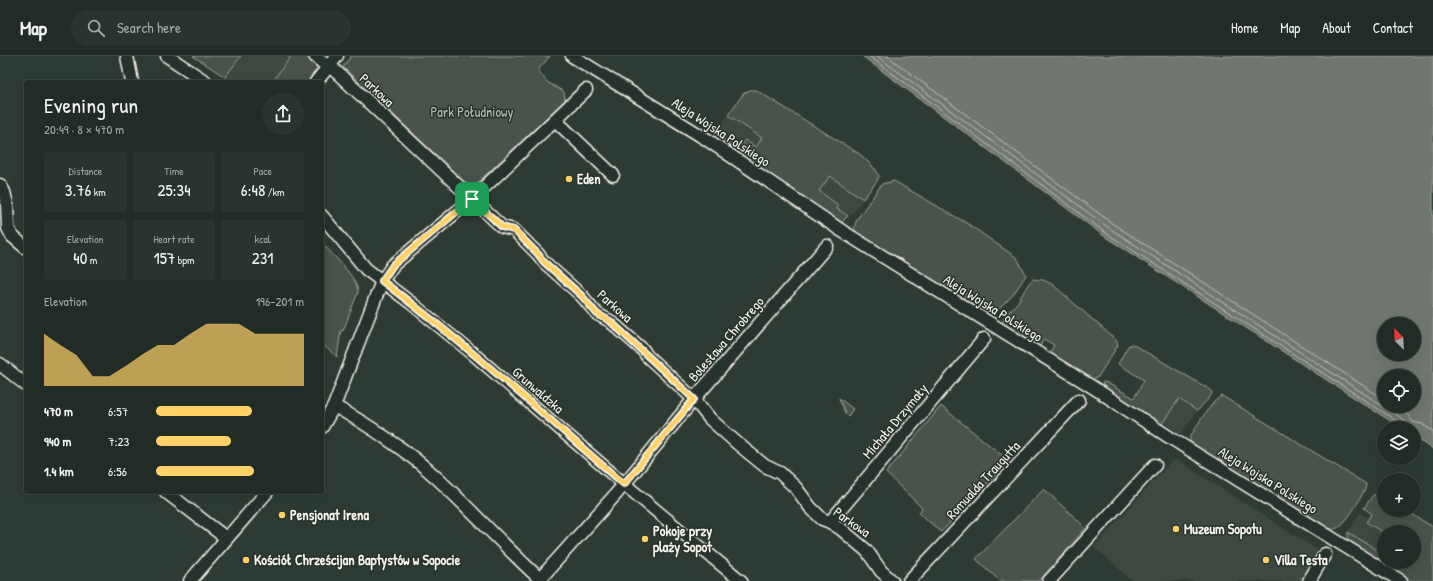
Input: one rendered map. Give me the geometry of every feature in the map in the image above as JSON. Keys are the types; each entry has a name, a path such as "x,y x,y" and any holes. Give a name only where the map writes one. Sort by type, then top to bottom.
{"street":[{"path":"127,56 132,80"},
{"path":"167,56 203,80"},
{"name":"Parkowa","path":"315,56 323,63 330,66 502,227 514,230 544,262 582,296 597,314 610,321 694,399 710,419 764,466 780,473 796,488 810,507 822,519 841,529 867,551 881,571 892,581"},
{"path":"318,80 337,56"},
{"name":"Aleja Wojska Polskiego","path":"572,56 706,139 848,235 1401,581"},
{"path":"324,424 334,406 382,281 393,265 472,199 586,90"},
{"path":"555,120 613,174"},
{"path":"0,185 4,192 7,204 8,228 12,236 24,246"},
{"name":"Grunwaldzka","path":"324,218 366,269 411,303 465,348 734,579"},
{"name":"Bolesława Chrobrego","path":"539,580 624,484 694,399 827,246"},
{"name":"Michała Drzymały","path":"830,522 984,339"},
{"path":"0,364 24,383"},
{"name":"Romualda Traugutta","path":"909,581 1079,400"},
{"path":"334,406 408,454 437,478 539,580"},
{"path":"1049,581 1155,464"},
{"path":"169,494 226,538"},
{"path":"190,581 265,494"},
{"path":"1309,581 1324,554"}],"shaded area":[{"path":"241,56 288,56 311,76 308,80 229,80 225,77"},
{"path":"728,115 762,138 756,147 738,149 716,134"},
{"path":"830,176 863,199 853,213 848,216 836,208 838,205 819,191"},
{"path":"1179,399 1197,411 1180,435 1163,422"},
{"name":"Muzeum Sopotu","path":"1177,460 1319,551 1302,581 1133,581 1094,547 1172,461"},
{"path":"1360,513 1369,518 1367,522 1377,528 1377,551 1348,532"}],"green space":[{"path":"193,56 241,56 225,77"},
{"path":"288,56 327,56 309,80 275,80 276,76 290,58"},
{"name":"Park Południowy","path":"351,56 550,56 538,70 547,82 564,92 565,100 475,185 468,185 343,67"},
{"path":"750,90 756,90 861,155 876,170 879,176 877,181 863,199 830,176 819,191 838,205 836,208 848,216 840,224 714,136 716,134 738,149 745,140 756,147 762,138 728,115 743,94"},
{"path":"894,181 968,224 1017,258 1026,275 1013,295 992,316 989,317 962,301 966,294 957,288 953,295 858,235 854,228 857,219 882,184"},
{"path":"324,245 354,280 358,292 343,331 341,330 337,357 324,346"},
{"path":"1033,279 1043,280 1052,284 1116,340 1118,345 1098,377 1088,379 1049,354 1054,345 1044,339 1039,348 1002,324 1006,315 1017,303 1028,284"},
{"path":"1132,344 1211,390 1212,393 1210,397 1197,411 1179,399 1163,422 1162,426 1102,387 1103,382 1107,383 1134,398 1144,380 1118,364 1128,346"},
{"path":"1222,396 1366,484 1365,490 1356,505 1341,525 1334,529 1325,528 1277,498 1282,488 1273,482 1267,492 1190,442 1190,437 1204,414 1213,403"},
{"path":"839,398 853,409 848,416 845,413"},
{"path":"941,406 1009,461 941,532 919,513 922,508 886,473"},
{"path":"1044,489 1086,528 1039,581 1000,581 976,559"},
{"path":"1377,494 1377,517 1417,517 1433,527 1433,581 1410,581 1391,569 1421,569 1421,525 1377,525 1377,529 1366,522 1372,514 1364,508 1373,495"},
{"path":"1348,532 1377,550 1377,561 1355,547 1349,541"}],"water":[{"path":"862,56 1433,56 1433,449 1421,441 1421,421 1390,421 1378,413 1421,413 1421,369 1377,369 1377,412 1104,236"}],"place":[{"name":"Eden","path":"569,179"},
{"name":"Pensjonat Irena","path":"282,515"},
{"name":"Muzeum Sopotu","path":"1176,529"},
{"name":"Pokoje przy plaży Sopot","path":"645,539"},
{"name":"Kościół Chrześcijan Baptystów w Sopocie","path":"246,560"},
{"name":"Villa Testa","path":"1266,560"}],"route":[{"path":"472,199 502,227 514,230 544,262 582,296 597,314 610,321 643,350 647,356 694,399 624,484 471,352 382,281 393,265 472,199"}]}
